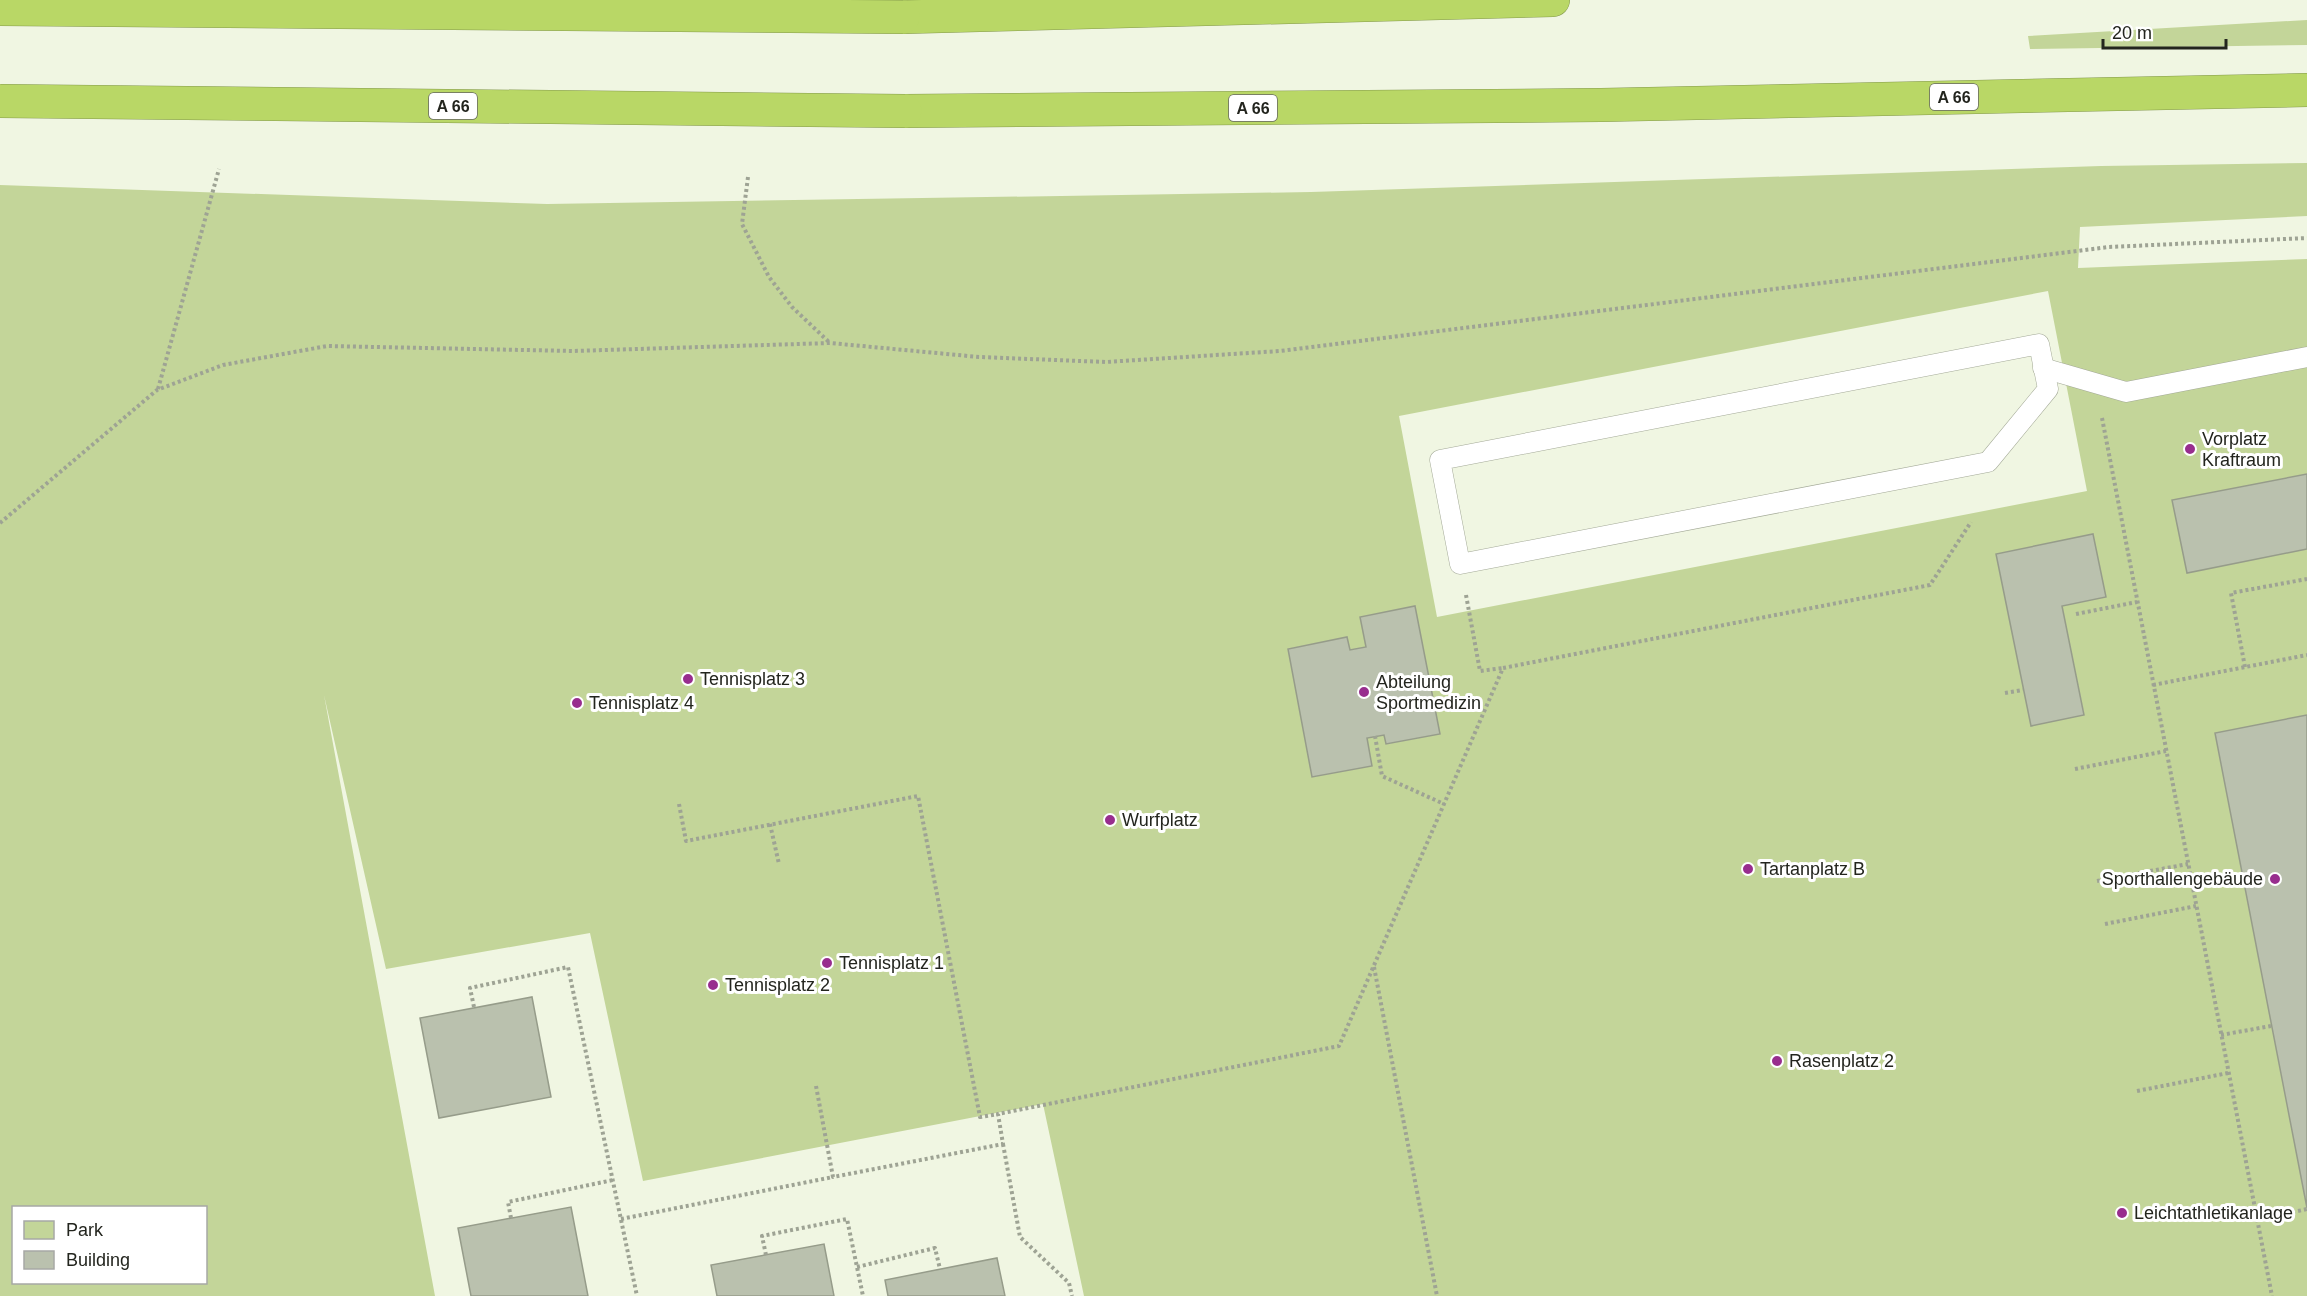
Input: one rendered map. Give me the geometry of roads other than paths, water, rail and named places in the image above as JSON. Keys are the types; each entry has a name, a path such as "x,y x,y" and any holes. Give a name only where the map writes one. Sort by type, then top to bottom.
{"highway":[{"path":"0,9 903,17 1553,0"},
{"name":"A 66","path":"0,101 905,111 1601,105 2307,90"}],"lane":[{"path":"2039,344 2043,368 2048,389 1988,462 1460,564 1440,460 2039,344"},
{"path":"2043,368 2126,392 2307,357"}],"place":[{"name":"Vorplatz Kraftraum","path":"2190,449"},
{"name":"Tennisplatz 3","path":"688,679"},
{"name":"Abteilung Sportmedizin","path":"1364,692"},
{"name":"Tennisplatz 4","path":"577,703"},
{"name":"Wurfplatz","path":"1110,820"},
{"name":"Tartanplatz B","path":"1748,869"},
{"name":"Sporthallengebäude","path":"2275,879"},
{"name":"Tennisplatz 1","path":"827,963"},
{"name":"Tennisplatz 2","path":"713,985"},
{"name":"Rasenplatz 2","path":"1777,1061"},
{"name":"Leichtathletikanlage","path":"2122,1213"}]}
